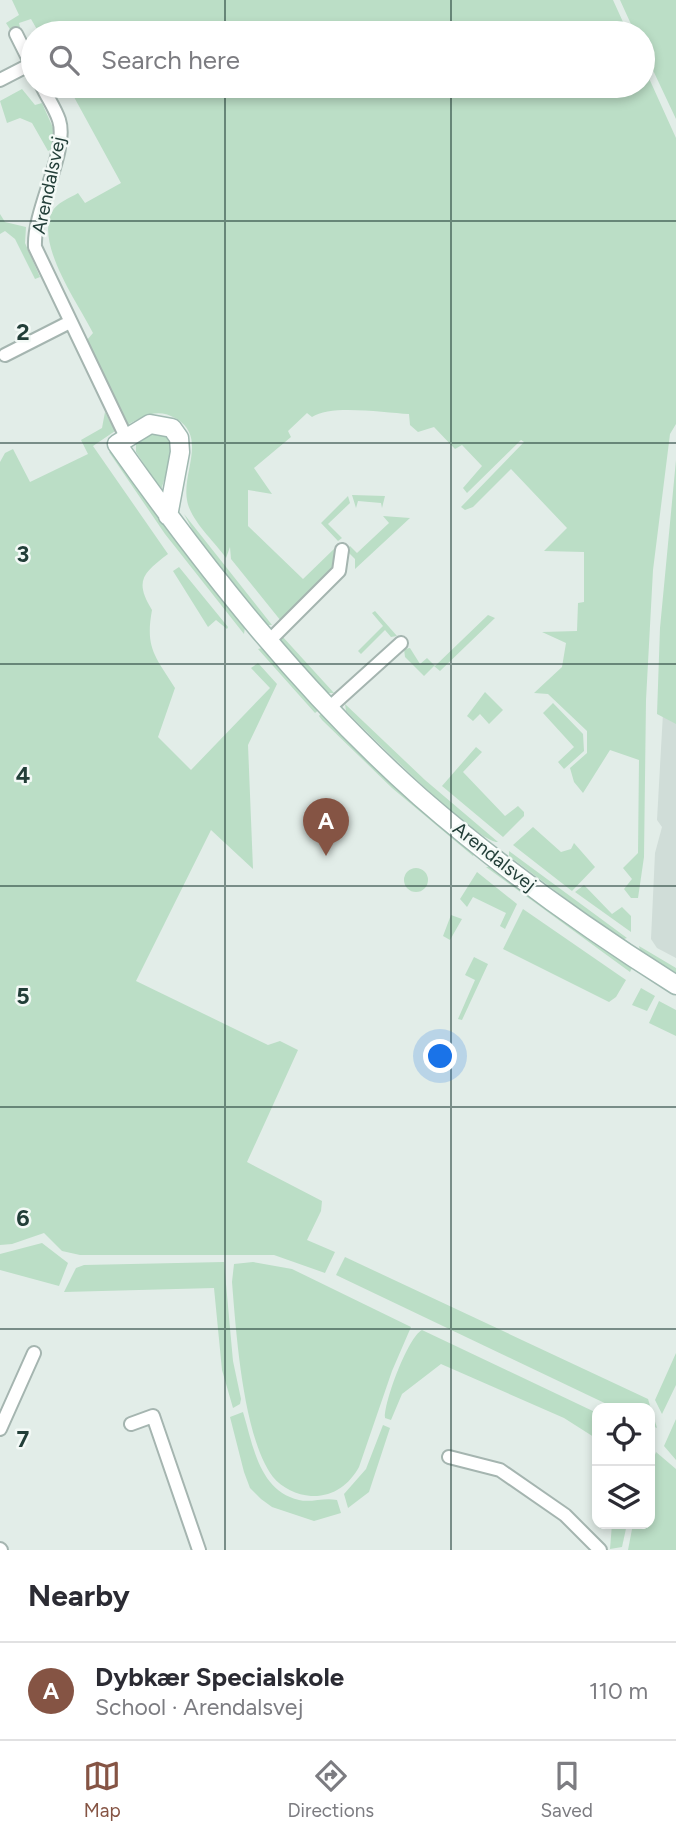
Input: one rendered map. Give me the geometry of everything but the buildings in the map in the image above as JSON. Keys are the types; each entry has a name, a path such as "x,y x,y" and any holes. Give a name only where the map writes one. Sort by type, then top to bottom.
{"street":[{"path":"16,34 21,44"},
{"path":"0,80 21,71"},
{"name":"Arendalsvej","path":"48,98 60,122 60,138 34,229 36,247 126,437 117,444 168,516 269,641 329,708 419,795 486,852 628,954 676,985"},
{"path":"5,355 70,322"},
{"path":"126,437 143,426 159,423 172,428 179,438 180,460 168,516"},
{"path":"269,641 339,571 342,550"},
{"path":"329,708 401,643"},
{"path":"0,1429 34,1353"},
{"path":"131,1424 153,1416 199,1550"},
{"path":"449,1457 500,1470 565,1515 600,1550"}],"shaded area":[{"path":"663,713 676,721 676,958 657,948 651,939 655,853 662,827 657,820"}],"green space":[{"path":"12,0 613,0 623,21 31,19 21,21 21,31 13,34 6,23 19,15"},
{"path":"620,0 676,0 676,119 655,74 655,21 630,21"},
{"path":"21,90 21,98 29,98 35,105 42,103 54,130 52,149 48,151 32,123 20,118 7,123 0,101"},
{"path":"655,92 676,138 676,424 670,434 653,570 646,700 644,857 638,898 631,898 624,889 632,879 623,868 638,853 639,760 610,750 583,793 574,782 570,768 587,753 587,731 548,694 534,693 562,667 566,643 542,632 577,631 578,603 584,602 584,552 544,551 567,528 511,469 473,507 465,510 461,507 524,442 521,440 467,493 463,488 482,466 462,445 455,449 434,427 418,432 410,425 409,414 345,410 312,417 307,413 288,431 291,437 254,468 272,494 248,490 248,526 303,579 335,548 334,567 281,621 231,559 230,547 226,558 189,508 186,489 192,446 186,427 170,415 157,413 127,425 87,340 93,333 60,273 49,240 48,225 54,209 78,193 85,203 121,183 75,98 655,98"},
{"path":"0,214 5,222 26,227 25,243 40,277 35,279 15,239 5,231 0,234"},
{"path":"105,412 115,431 93,446 168,554 147,572 143,585 143,592 152,610 150,634 153,651 175,688 158,737 191,770 270,688 251,668 258,663 277,684 248,745 253,869 211,830 136,981 268,1045 280,1041 298,1050 247,1162 322,1201 321,1211 307,1240 335,1252 325,1273 274,1255 80,1255 62,1251 44,1233 12,1244 0,1245 0,462 5,453 13,449 30,482 88,454 81,440 102,428"},
{"path":"153,432 167,437 173,452 161,490 136,452 136,444"},
{"path":"113,450 171,534 245,627 244,634 165,534 109,452"},
{"path":"676,460 676,724 657,714 660,628"},
{"path":"352,495 385,496 382,508 381,503 358,501 356,508"},
{"path":"348,496 350,503 328,524 342,538 338,541 321,523"},
{"path":"184,514 272,625 267,625 198,540"},
{"path":"383,516 410,518 355,569 355,559 346,550 350,546 357,553 389,523"},
{"path":"179,567 227,629 216,620 208,627 173,571"},
{"path":"375,611 397,636 391,637 385,630 361,654 358,651 383,626 372,613"},
{"path":"488,615 495,618 440,671 434,666 424,676 405,657 404,649 410,648 420,664 427,658 435,666"},
{"path":"282,636 334,693 328,693 281,642"},
{"path":"262,648 319,710 315,713 258,649"},
{"path":"485,692 503,710 489,724 480,714 473,721 467,716"},
{"path":"553,703 583,734 584,751 564,769 558,762 574,747 543,713"},
{"path":"345,704 425,780 498,842 487,838 446,807 346,711"},
{"path":"322,712 475,853 473,856 392,788 322,720 319,716"},
{"path":"476,747 482,752 463,772 505,816 518,806 524,812 524,816 503,837 442,786"},
{"path":"533,827 561,852 571,849 574,843 595,867 572,891 513,845"},
{"path":"509,851 627,938 621,940 509,856"},
{"path":"486,867 492,867 632,968 630,972"},
{"path":"416,868 425,871 428,880 425,889 416,892 407,889 404,880 407,871"},
{"path":"477,872 517,904 505,929 500,926 506,913 473,897 467,907 460,899"},
{"path":"584,885 612,914 622,907 631,916 631,932 575,892"},
{"path":"523,909 626,980 616,997 609,1002 503,949"},
{"path":"451,915 462,919 450,940 443,936"},
{"path":"639,946 676,968 676,974 640,951"},
{"path":"474,957 488,964 462,1020 458,1019 475,980 465,975"},
{"path":"641,988 655,996 647,1011 632,1005"},
{"path":"659,1001 676,1010 676,1036 649,1023"},
{"path":"42,1243 68,1263 59,1286 0,1270 0,1254"},
{"path":"345,1257 648,1399 649,1403 605,1403 336,1275"},
{"path":"224,1262 233,1361 241,1399 240,1404 233,1408 222,1370 214,1288 64,1292 76,1268 84,1265"},
{"path":"253,1262 292,1269 411,1327 392,1371 359,1467 340,1489 333,1492 319,1496 306,1495 281,1484 273,1477 263,1459 255,1437 243,1383 232,1282 234,1264"},
{"path":"422,1330 592,1411 592,1436 564,1418 441,1364 402,1394 391,1420 385,1418 388,1398 398,1371 416,1335"},
{"path":"676,1353 676,1385 662,1414 655,1400"},
{"path":"243,1412 260,1465 275,1487 299,1500 337,1500 341,1513 314,1521 272,1507 250,1488 230,1417"},
{"path":"676,1419 676,1460 664,1446"},
{"path":"383,1425 390,1428 369,1492 348,1508 344,1494 366,1469"},
{"path":"656,1452 676,1469 676,1550 628,1550 632,1529 655,1529"},
{"path":"612,1529 626,1529 622,1547 610,1549"}],"place":[{"name":"Dybkær Specialskole","path":"326,856"}]}
